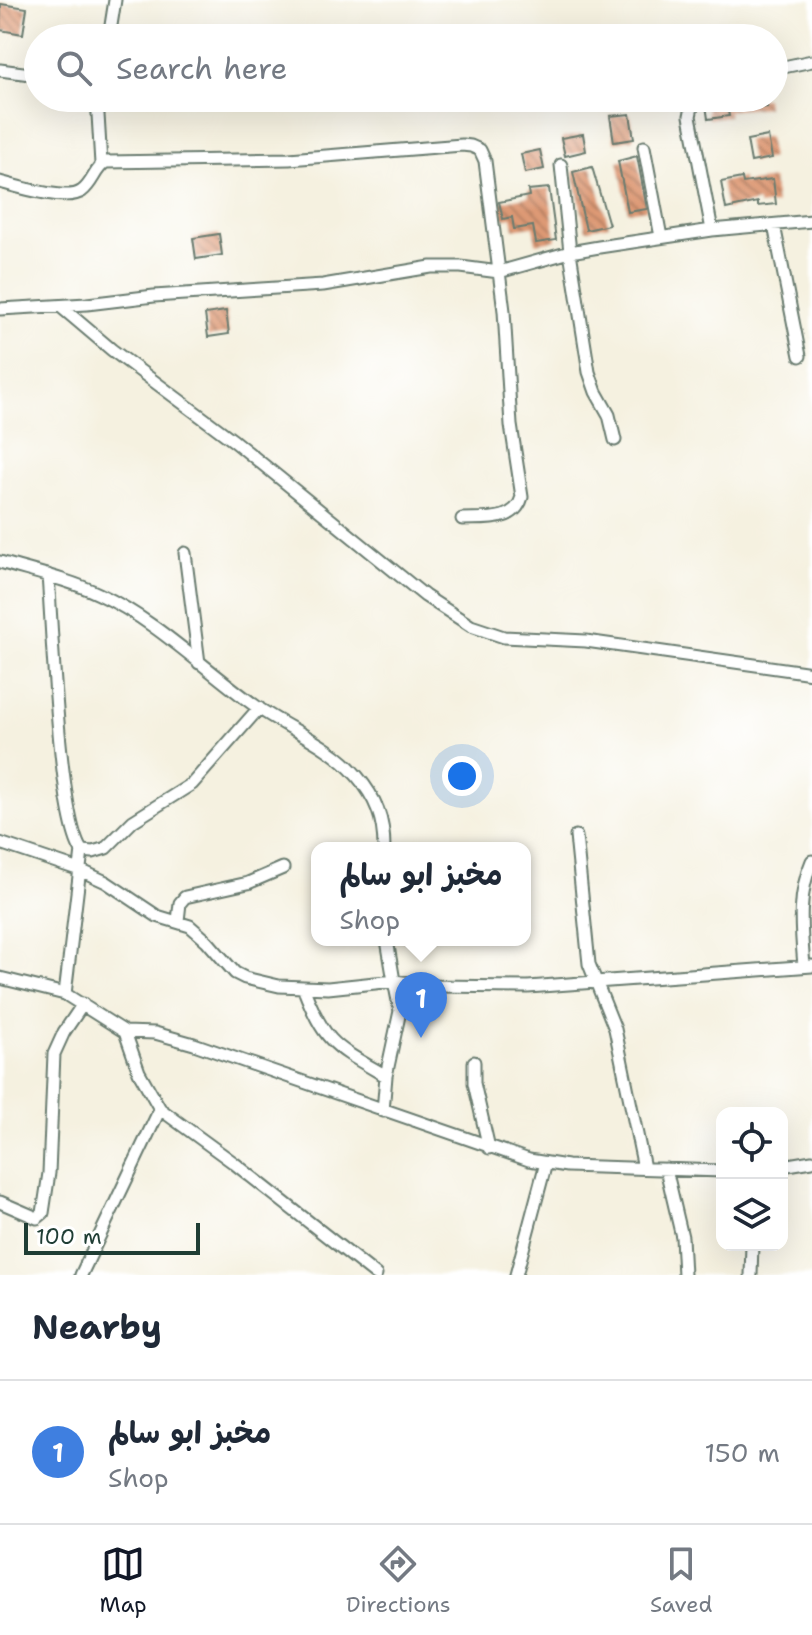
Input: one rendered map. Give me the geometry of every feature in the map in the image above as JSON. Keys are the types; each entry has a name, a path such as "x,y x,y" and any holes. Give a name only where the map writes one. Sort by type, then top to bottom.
{"street":[{"path":"111,24 115,0"},
{"path":"788,66 812,61"},
{"path":"0,70 24,73"},
{"path":"0,182 76,195 89,185 101,164 98,112"},
{"path":"691,112 712,230"},
{"path":"101,164 123,160 289,159 406,148 471,146 480,150 485,161 499,272 511,425 522,497 519,508 511,514 462,519"},
{"path":"644,147 661,237"},
{"path":"561,165 570,252 591,379 609,415 615,440"},
{"path":"0,309 323,285 431,267 499,272 570,252 661,237 812,221"},
{"path":"774,225 800,356"},
{"path":"60,306 112,350 234,441 425,596 485,633 504,637 586,641 812,673"},
{"path":"185,553 199,663"},
{"path":"0,562 83,587 114,602 259,708 336,757 355,774 374,799 384,830 384,842"},
{"path":"48,575 67,791 72,831 82,851 65,994"},
{"path":"82,851 106,848 133,821 192,784 259,708"},
{"path":"576,836 586,943 595,982 615,1029 644,1168"},
{"path":"0,843 80,870 106,882 157,916 178,921 197,931 229,967 245,978 279,986 343,988 394,981 426,986 474,987 595,982 808,966 800,907 812,861"},
{"path":"178,921 180,903 185,897 248,883 283,868"},
{"path":"383,1111 386,1076 400,1018 388,946"},
{"path":"0,978 65,994 125,1032 155,1033 194,1044 489,1148 546,1163 716,1171"},
{"path":"303,987 317,1021 329,1040 386,1076"},
{"path":"0,1202 37,1218 43,1213 49,1173 54,1054 83,1004"},
{"path":"125,1032 139,1072 160,1109 376,1275"},
{"path":"474,1062 474,1083 489,1148"},
{"path":"81,1275 160,1109"},
{"path":"788,1165 812,1161"},
{"path":"516,1275 546,1163"},
{"path":"666,1169 682,1237 684,1275"},
{"path":"751,1275 752,1251"}],"building":[{"path":"1,4 27,8 23,34 0,30"},
{"path":"707,112 728,112 729,116 708,119"},
{"path":"630,114 634,139 614,142 610,116"},
{"path":"583,134 586,151 565,156 561,138"},
{"path":"768,136 772,158 751,162 747,140"},
{"path":"540,150 544,169 525,173 521,154"},
{"path":"637,156 647,209 628,212 618,161"},
{"path":"592,167 609,225 586,230 573,172"},
{"path":"742,178 743,183 773,179 776,204 758,206 758,202 726,209 721,182"},
{"path":"549,188 556,240 536,243 533,226 514,229 512,217 503,219 499,202 529,196 528,190"},
{"path":"219,234 222,255 196,259 193,238"},
{"path":"226,311 229,334 208,337 205,314"}],"place":[{"name":"مخبز ابو سالم","path":"421,1038"}]}
